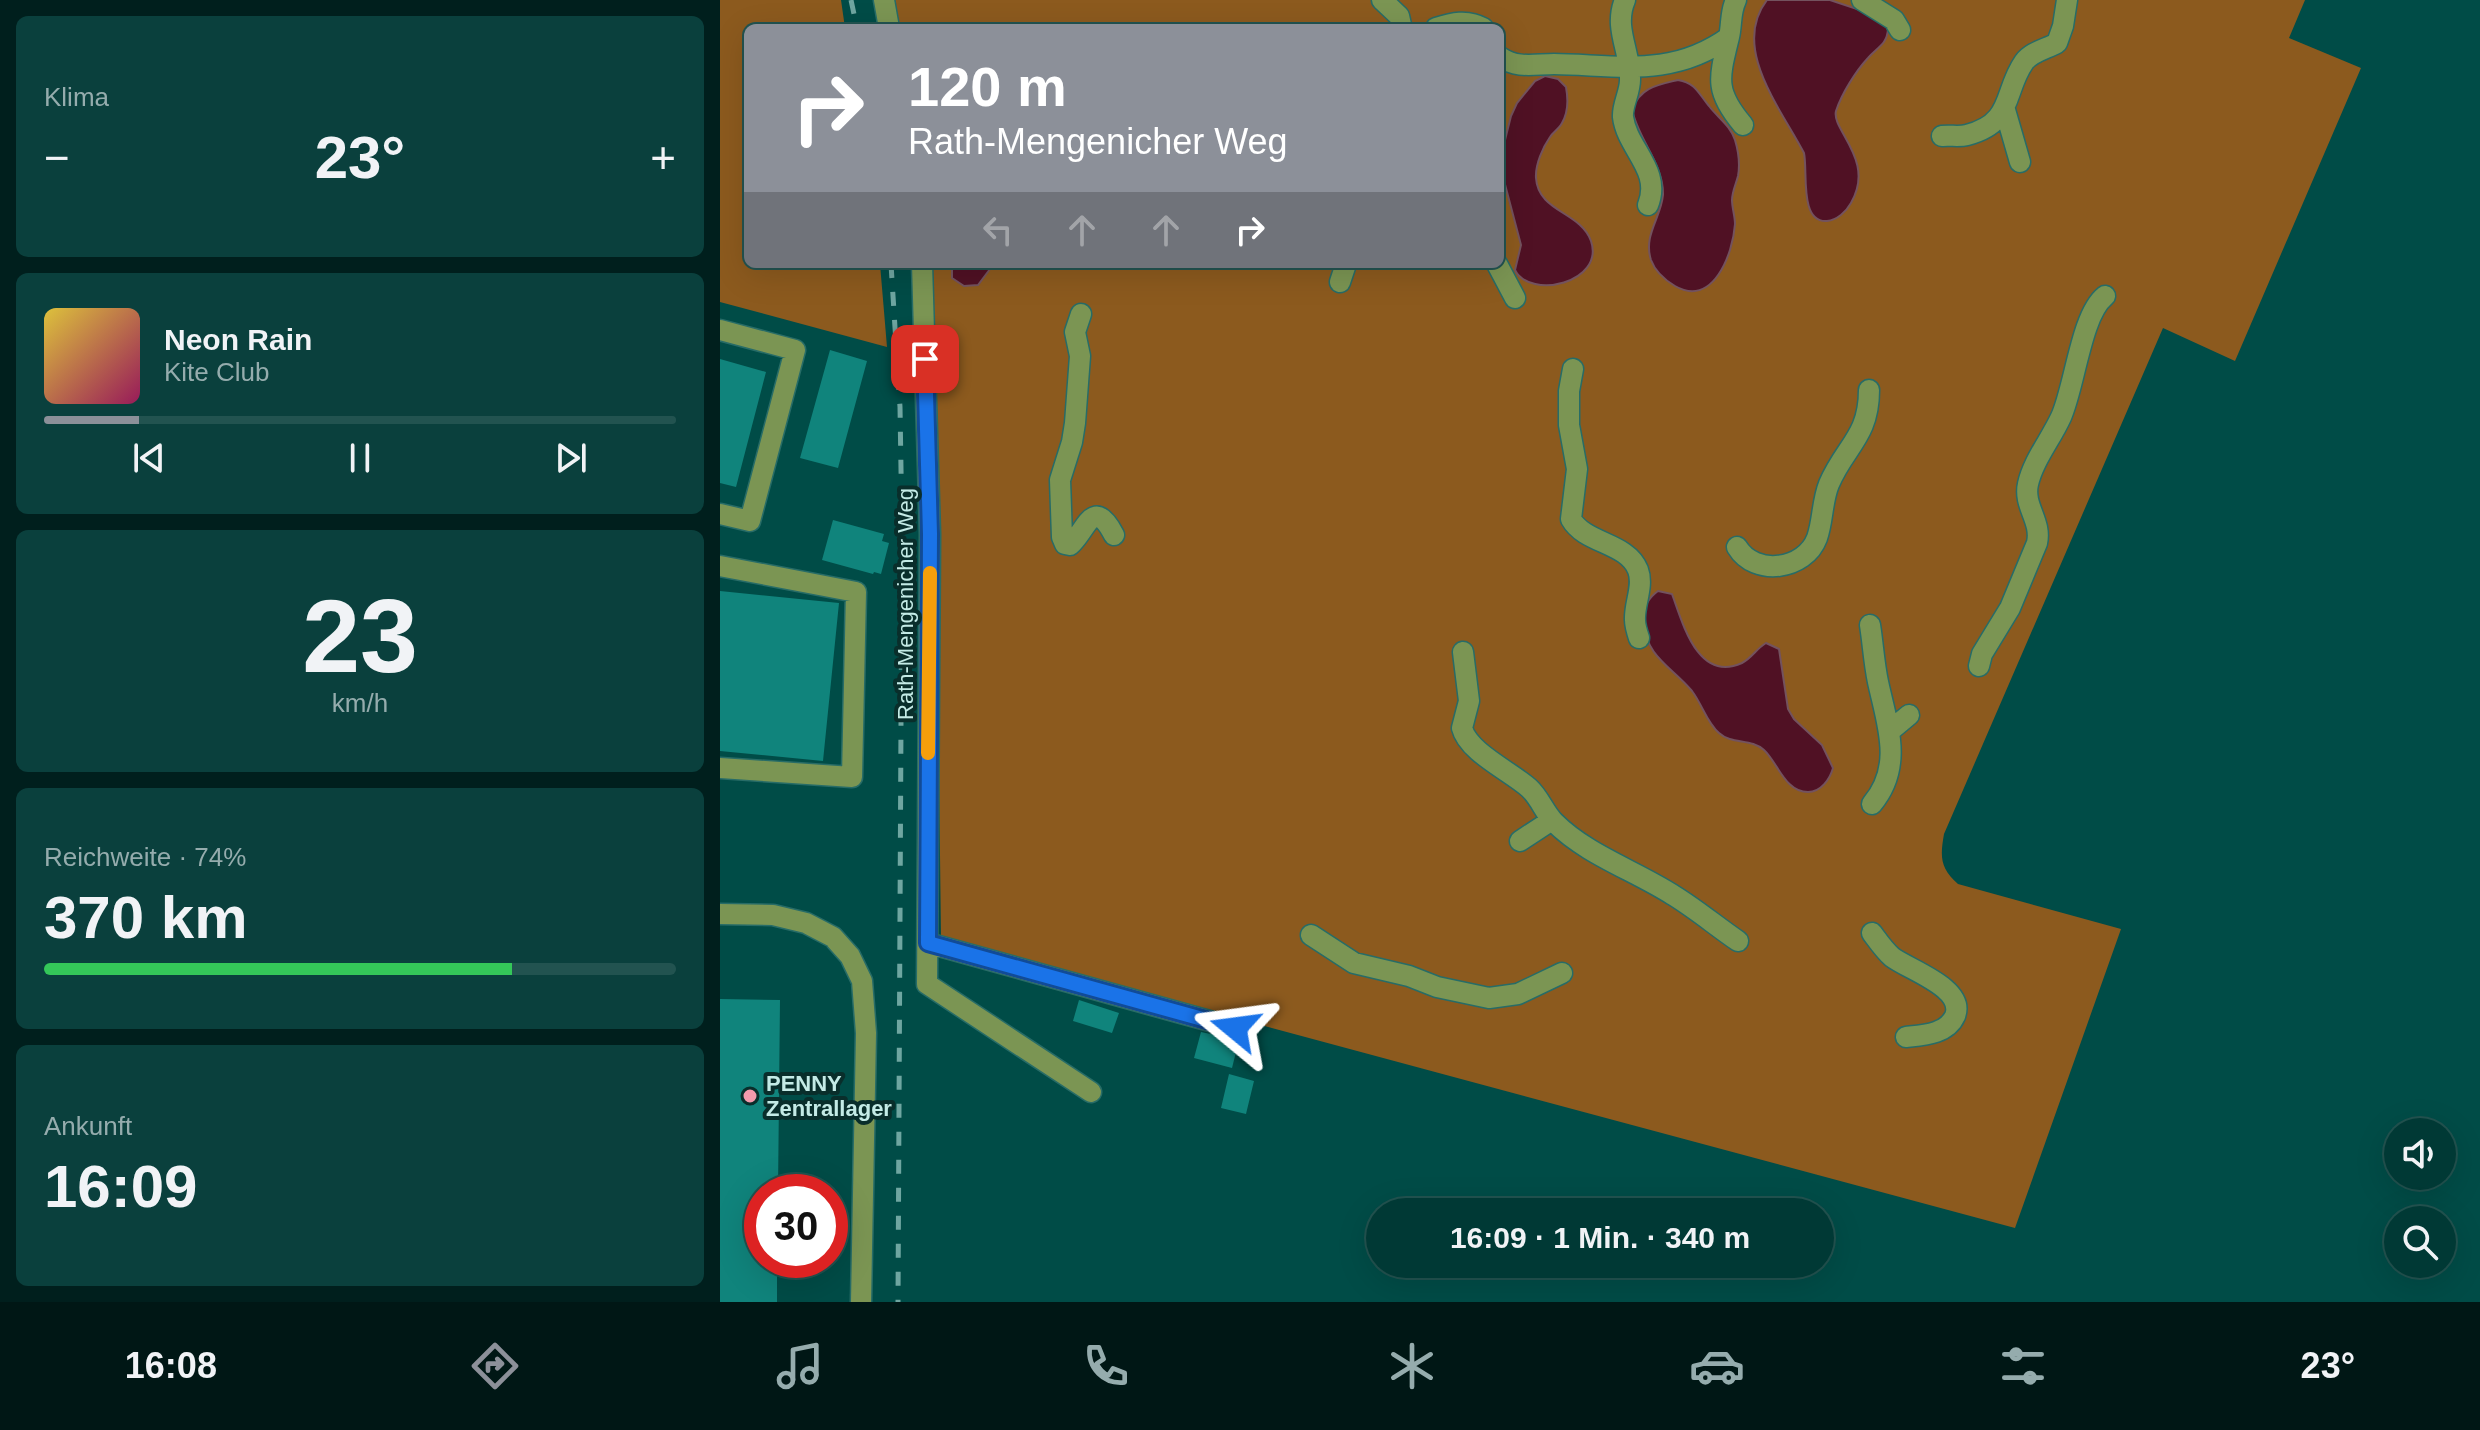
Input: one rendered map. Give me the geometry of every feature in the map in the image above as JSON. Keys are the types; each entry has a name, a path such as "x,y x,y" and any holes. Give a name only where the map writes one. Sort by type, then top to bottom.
{"street":[{"path":"884,0 888,24"},
{"path":"1382,0 1399,16 1399,24"},
{"path":"1625,0 1620,22 1630,80 1623,116 1650,176 1652,196 1648,205"},
{"path":"1736,0 1720,76 1723,98 1743,125"},
{"path":"1862,0 1894,20 1900,30"},
{"path":"1942,136 1975,132 1997,119 2005,110 2023,63 2031,55 2057,43 2067,0"},
{"path":"1451,24 1476,24"},
{"path":"1504,59 1532,67 1554,64 1629,68 1689,59 1729,37"},
{"path":"2005,110 2020,162"},
{"name":"Rath-Mengenicher Weg","path":"922,268 930,534 927,984 1091,1092"},
{"path":"1499,268 1515,298"},
{"path":"1979,666 1982,654 2010,608 2037,543 2040,532 2027,495 2028,481 2062,415 2086,328 2094,309 2105,296"},
{"path":"1081,314 1075,332 1080,356 1075,423 1060,480 1062,537 1065,544 1074,543 1083,525 1096,517 1104,520 1114,535"},
{"path":"720,330 795,350 750,521 720,514"},
{"path":"1573,369 1569,391 1569,425 1577,469 1571,519 1581,532 1631,559 1638,570 1640,582 1635,620 1639,638"},
{"path":"1737,547 1751,561 1768,568 1793,561 1813,546 1829,484 1867,420 1869,390"},
{"path":"720,566 856,592 852,777 720,768"},
{"path":"1870,625 1878,679 1891,730 1890,765 1885,783 1872,804"},
{"path":"1463,652 1469,701 1462,728 1470,744 1529,788 1543,803 1552,820 1628,872 1671,893 1738,941"},
{"path":"1891,730 1909,715"},
{"path":"1520,841 1552,820"},
{"path":"720,914 773,915 806,923 833,937 850,956 862,981 866,1033 861,1302"},
{"path":"1872,933 1894,958 1946,989 1956,1004 1956,1012 1947,1026 1925,1035 1906,1037"},
{"path":"1311,935 1354,963 1409,976 1437,987 1489,998 1518,994 1562,973"},
{"path":"928,943 1235,1028"}],"shaded area":[{"path":"720,0 841,0 844,24 744,24 744,268 880,268 887,347 720,302"},
{"path":"892,0 2305,0 2289,38 2361,68 2235,361 2163,328 1944,834 1943,862 1958,884 2121,929 2015,1228 941,939 933,268 1504,268 1504,24 897,24"},
{"path":"1767,0 1830,0 1875,15 1888,29 1884,42 1863,63 1836,111 1836,119 1856,160 1858,173 1851,203 1841,215 1831,220 1818,219 1812,214 1806,194 1804,153 1763,78 1757,58 1754,38 1757,19"},
{"path":"1545,76 1558,79 1566,87 1567,105 1562,123 1540,156 1536,173 1539,189 1544,198 1586,231 1591,241 1592,256 1587,267 1577,277 1549,285 1523,279 1515,270 1521,245 1504,181 1504,144 1511,116 1517,103 1535,81"},
{"path":"1678,80 1696,89 1730,130 1739,162 1732,197 1735,224 1725,263 1710,284 1700,290 1688,291 1668,281 1651,260 1649,243 1662,203 1662,184 1632,109 1645,91"},
{"path":"952,268 990,268 978,285 964,286 952,278"},
{"path":"1658,591 1672,594 1687,634 1703,658 1714,665 1727,667 1742,663 1766,643 1779,649 1788,709 1794,719 1822,745 1833,768 1821,787 1808,792 1800,791 1788,782 1759,746 1724,737 1715,729 1692,691 1661,661 1650,645 1644,613 1648,601"}],"building":[{"path":"830,350 867,361 838,468 800,458"},
{"path":"720,359 766,372 736,487 720,483"},
{"path":"833,520 884,534 882,541 889,543 881,574 822,560"},
{"path":"720,591 839,603 823,761 720,751"},
{"name":"PENNY Zentrallager","path":"720,999 780,1000 778,1174 744,1174 744,1278 777,1278 777,1302 720,1302"},
{"path":"1079,1000 1119,1013 1112,1033 1073,1021"},
{"path":"1201,1032 1239,1040 1232,1068 1194,1058"},
{"path":"1229,1074 1254,1081 1246,1114 1221,1108"}],"railway":[{"path":"851,0 856,24"},
{"path":"891,268 900,407 902,530 898,1302"}],"slow traffic":[{"path":"928,753 930,573"}],"place":[{"name":"PENNY Zentrallager","path":"750,1096"}],"route":[{"path":"925,359 930,534 928,943 1235,1028"}]}
